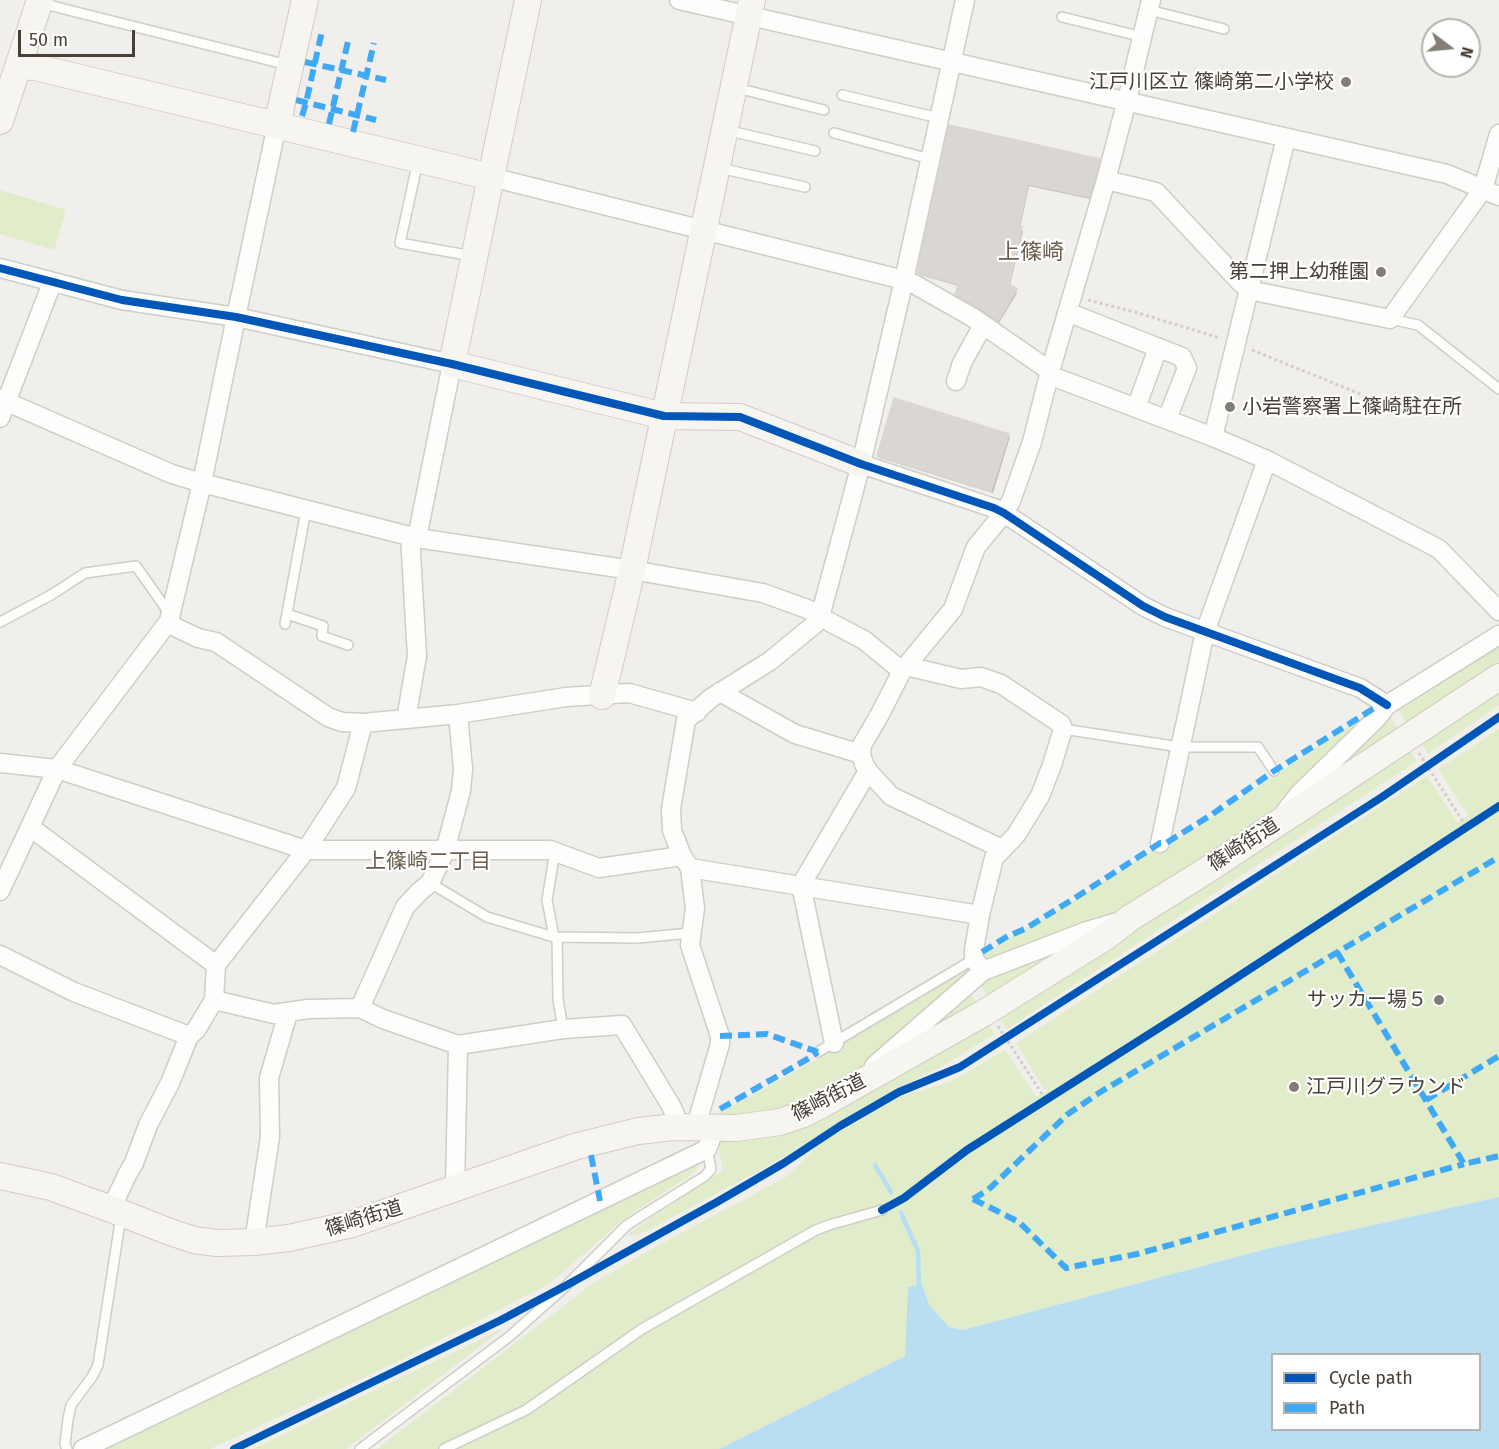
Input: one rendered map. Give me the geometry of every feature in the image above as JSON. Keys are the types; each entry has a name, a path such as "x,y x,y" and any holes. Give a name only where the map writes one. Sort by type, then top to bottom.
{"street":[{"path":"0,891 57,769 170,618 202,483 305,0"},
{"path":"406,719 417,656 414,537 528,0"},
{"path":"679,0 750,8 951,62 1447,174 1491,192"},
{"path":"83,1449 698,1133 720,1036 690,945 695,908 686,862 672,830 671,809 686,720 711,698 770,661 815,624 820,615 861,464 965,0"},
{"path":"0,121 9,65 39,2"},
{"path":"1002,849 891,796 868,771 861,754 862,745 904,668 953,609 976,547 1011,501 1032,442 1106,180 1150,5"},
{"path":"602,696 632,570 750,8"},
{"path":"9,65 35,67 419,159 904,280 972,316 1050,373 1266,460 1439,549 1499,611"},
{"path":"1106,180 1156,192 1249,290 1390,319 1491,192 1499,134"},
{"path":"1213,437 1286,138"},
{"path":"0,268 123,300 236,317 452,364 664,416 740,417 861,464 994,508 1143,606 1165,617 1360,688 1387,705"},
{"path":"52,283 2,406 172,474 414,537 632,570 763,593 820,615 864,640 904,668 961,679 981,677 1001,684 1061,724 1063,729 1053,765 1040,796 1016,835 994,858 974,950 979,965"},
{"path":"1067,312 1182,357 1187,368 1167,419"},
{"path":"957,381 962,363 983,324"},
{"path":"1136,408 1158,348"},
{"path":"1160,843 1205,632 1266,460"},
{"path":"170,618 175,627 198,638 216,642 328,717 342,722 363,723 458,714 566,697 629,693 697,712"},
{"path":"1274,825 1299,794 1377,718 1387,705 1499,635"},
{"name":"篠崎街道","path":"0,1176 51,1187 194,1240 217,1243 254,1242 318,1233 352,1224 573,1147 638,1131 698,1133 780,1122 801,1115 843,1093 984,1013 1107,936 1130,918 1499,677"},
{"path":"720,692 795,735 861,754"},
{"path":"360,1008 405,908 430,883 445,851 461,791 463,769 458,714"},
{"path":"116,1211 127,1174 134,1163 148,1125 170,1083 189,1036 196,1030 213,1000 216,965 306,850 346,788 363,723"},
{"path":"0,763 57,769 306,850 550,850 599,868 686,862 801,885 980,915"},
{"path":"826,1047 801,885 868,771"},
{"path":"30,827 216,965"},
{"path":"843,1093 979,965 1130,918"},
{"path":"0,955 74,992 189,1036"},
{"path":"213,1000 274,1014 360,1008 383,1019 458,1045 563,1029 622,1025 675,1114 698,1133"},
{"path":"254,1242 270,1137 269,1078 288,1013"},
{"path":"455,1188 458,1045"}],"lane":[{"path":"39,2 291,66"},
{"path":"1150,5 1224,29"},
{"path":"1062,17 1143,37"},
{"path":"734,87 824,110"},
{"path":"842,95 939,118"},
{"path":"725,130 815,150"},
{"path":"834,133 930,159"},
{"path":"419,159 400,243 474,257"},
{"path":"717,167 805,187"},
{"path":"1390,319 1418,325 1499,389"},
{"path":"285,624 306,510"},
{"path":"0,621 51,595 85,573 136,566 170,618"},
{"path":"287,614 323,626 322,636 348,645"},
{"path":"1063,729 1180,747 1258,747 1274,771"},
{"path":"555,851 547,900 555,937 558,999 563,1029"},
{"path":"430,883 487,917 555,937 637,938 691,933"},
{"path":"826,1047 979,965"},
{"path":"360,1449 510,1336 567,1285 627,1225 705,1176 711,1169 698,1133"},
{"path":"444,1449 526,1410 642,1329 816,1230 882,1210"},
{"path":"67,1449 65,1444 71,1405 98,1365 116,1211"}],"path":[{"path":"950,1071 960,1067 1382,797 1499,717"},
{"path":"1422,758 1467,828"},
{"path":"1458,834 1475,822"},
{"path":"1000,1030 1046,1100"},
{"path":"1038,1105 1056,1094"},
{"path":"605,1265 784,1164 792,1157"},
{"path":"234,1449 520,1310"}],"green space":[{"path":"0,190 66,210 54,250 0,234"},
{"path":"1499,643 1499,668 1409,727 1397,708"},
{"path":"1499,689 1499,705 1428,754 1420,740"},
{"path":"1374,709 1299,789 1252,830 1148,898 1085,927 990,960 984,955 1158,847 1172,844"},
{"path":"1388,713 1400,732 1305,796"},
{"path":"1499,729 1499,1197 1266,1249 963,1330 949,1327 929,1305 922,1284 908,1287 905,1356 719,1449 377,1449 592,1284 646,1252 786,1177 822,1142 900,1097 950,1082 1005,1050 1036,1097 1047,1091 1016,1043 1427,776 1458,823 1468,815 1438,769"},
{"path":"1408,747 1417,761 1007,1029 998,1015"},
{"path":"1090,936 990,999 978,981"},
{"path":"969,967 966,979 888,1048 837,1086 813,1100 757,1118 711,1116 807,1065"},
{"path":"967,989 977,1003 893,1055"},
{"path":"987,1022 995,1034 943,1066 896,1089 777,1161 649,1230 630,1236 629,1233 723,1170 718,1145 722,1140"},
{"path":"700,1163 695,1172 624,1219 549,1284 397,1362 210,1449 97,1449 289,1360 553,1230"},
{"path":"504,1328 346,1449 253,1449 300,1426"}],"water":[{"path":"1499,1197 1499,1449 719,1449 905,1356 908,1287 922,1284 929,1305 949,1327 963,1330 1266,1249"}],"building":[{"path":"949,125 1100,159 1089,197 1028,184 1019,226 1022,227 1009,284 1017,289 998,321 955,294 958,284 917,273"},
{"path":"894,398 1009,434 991,491 877,456"}],"waterway":[{"path":"875,1165 891,1192"},
{"path":"901,1213 918,1251 919,1291"}],"marked path":[{"path":"302,116 322,31"},
{"path":"329,124 349,37"},
{"path":"353,132 374,43"},
{"path":"305,62 386,80"},
{"path":"296,100 376,120"},
{"path":"982,952 1008,936 1025,929 1160,843 1166,843 1376,707"},
{"path":"973,1199 988,1190 1068,1114 1102,1091 1499,857"},
{"path":"1337,952 1464,1164 1499,1156"},
{"path":"720,1036 767,1034 818,1052"},
{"path":"720,1109 818,1052"},
{"path":"1426,1100 1499,1056"},
{"path":"591,1155 600,1201"},
{"path":"973,1199 1019,1222 1066,1268 1137,1254 1464,1164"}],"cycle path":[{"path":"0,268 122,300 236,317 452,364 664,416 740,417 861,464 994,508 1143,606 1165,617 1360,688 1387,705"},
{"path":"234,1449 501,1320 717,1202 899,1092 960,1067 1382,797 1499,717"},
{"path":"882,1210 904,1198 967,1150 1184,1012 1499,806"}],"place":[{"name":"江戸川区立 篠崎第二小学校","path":"1346,82"},
{"name":"第二押上幼稚園","path":"1381,272"},
{"name":"小岩警察署上篠崎駐在所","path":"1230,407"},
{"name":"サッカー場５","path":"1439,1000"},
{"name":"江戸川グラウンド","path":"1294,1087"}],"district":[{"name":"上篠崎","path":"1031,253"},
{"name":"上篠崎二丁目","path":"428,862"}]}
